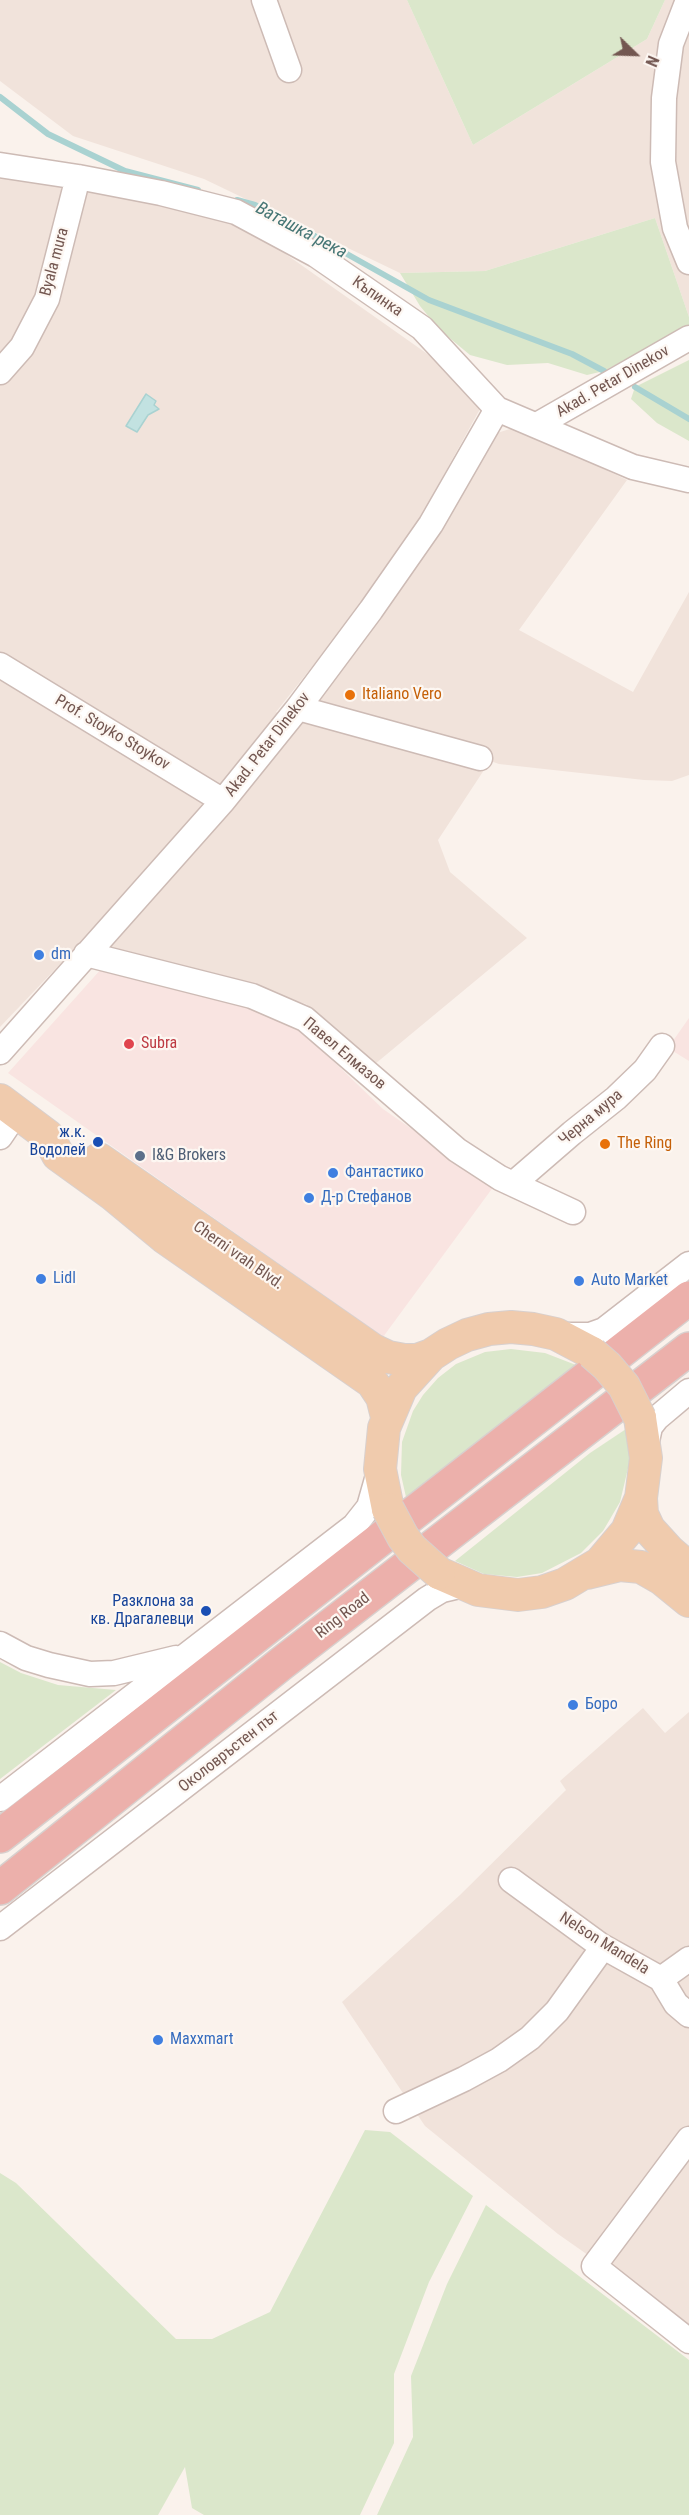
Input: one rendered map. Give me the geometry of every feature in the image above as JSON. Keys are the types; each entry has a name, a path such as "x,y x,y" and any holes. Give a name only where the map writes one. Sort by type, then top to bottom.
{"highway":[{"path":"0,1836 689,1298"},
{"name":"Ring Road","path":"0,1888 282,1663 689,1349"}],"main road":[{"name":"Cherni vrah Blvd.","path":"6,1117 48,1136 70,1139 373,1350 388,1357 404,1360 417,1360 431,1355"},
{"name":"Cherni vrah Blvd.","path":"48,1136 58,1155 112,1194 164,1237 372,1382 382,1397 387,1418"},
{"path":"520,1327 556,1334 592,1353 624,1386 643,1432 646,1468 641,1498 619,1542 600,1563 586,1573 565,1584 528,1594 494,1594 451,1579 412,1549 403,1537 388,1509 380,1469 381,1438 387,1418 401,1388 431,1355 456,1340 489,1329 520,1327"},
{"path":"641,1498 642,1514 649,1529 689,1568"},
{"path":"586,1573 620,1565 641,1567 662,1579 689,1601"}],"street":[{"path":"264,0 289,70"},
{"path":"688,0 671,44 664,98 663,162 675,228 689,262"},
{"name":"Къпинка","path":"0,165 161,193 236,212 316,255 422,328 497,409 633,467 689,480"},
{"name":"Byala mura","path":"0,372 22,347 47,299 78,177"},
{"name":"Akad. Petar Dinekov","path":"537,425 689,338"},
{"name":"Akad. Petar Dinekov","path":"0,1052 223,801 298,708 431,524 497,409"},
{"name":"Prof. Stoyko Stoykov","path":"0,665 223,801"},
{"path":"298,708 480,758"},
{"name":"Павел Елмазов","path":"86,954 252,996 305,1019 457,1150 500,1178 573,1212"},
{"name":"Черна мура","path":"513,1184 616,1098 645,1070 662,1046"},
{"path":"556,1334 590,1335 604,1330 689,1264"},
{"path":"643,1432 689,1391"},
{"path":"0,1799 354,1526 369,1507 380,1469"},
{"name":"Околовръстен път","path":"0,1929 427,1599 442,1590 451,1579"},
{"path":"0,1644 26,1658 90,1674 124,1671 187,1656"},
{"name":"Nelson Mandela","path":"511,1880 603,1947 661,1979 676,2004 689,2015"},
{"path":"396,2111 473,2074 530,2038 557,2011 603,1947"},
{"path":"661,1979 689,1959"},
{"path":"689,2139 594,2266 689,2341"}],"shaded area":[{"path":"0,0 407,0 473,145 647,39 665,0 689,0 689,317 655,218 485,271 400,273 204,179 73,136 0,81"},
{"path":"0,173 192,206 253,231 436,360 480,409 397,560 276,712 484,770 438,840 450,872 527,938 375,1064 306,1004 83,940 0,1027"},
{"path":"516,427 627,480 519,630 633,692 689,592 689,775 672,781 644,780 499,764 314,700 494,434"},
{"path":"102,968 246,1003 303,1032 383,1109 494,1186 383,1337 8,1073"},
{"path":"689,1018 689,1061 668,1048"},
{"path":"643,1708 665,1733 689,1712 689,2330 672,2314 558,2234 425,2126 342,2002 460,1895 566,1790 560,1781"}],"green space":[{"path":"407,0 665,0 647,39 473,145"},
{"path":"655,218 689,317 689,325 604,371 587,375 548,363 507,365 470,355 440,330 420,306 400,273 485,271"},
{"path":"689,360 689,441 657,423 631,399 635,387"},
{"path":"511,1349 545,1353 576,1365 406,1497 401,1475 402,1442 413,1411 423,1395 438,1378 456,1364 485,1352"},
{"path":"626,1429 630,1460 620,1502 603,1531 581,1553 542,1573 517,1577 484,1574 455,1561 590,1453"},
{"path":"0,1662 21,1673 58,1685 116,1690 0,1779"},
{"path":"365,2130 390,2132 473,2196 429,2282 394,2374 394,2443 360,2515 204,2515 192,2508 185,2467 158,2515 0,2515 0,2173 16,2183 176,2339 212,2339 270,2312"},
{"path":"486,2205 689,2360 689,2515 377,2515 413,2437 411,2376 447,2284"}],"water":[{"path":"146,394 156,401 154,405 159,409 148,415 137,432 126,426"}],"waterway":[{"name":"Ваташка река","path":"0,97 48,134 125,171 198,190"},
{"name":"Ваташка река","path":"237,200 255,205 306,231 429,300 572,354 604,371"},
{"name":"Ваташка река","path":"635,387 689,419"}],"place":[{"name":"Italiano Vero","path":"350,695"},
{"name":"dm","path":"39,955"},
{"name":"Subra","path":"129,1044"},
{"name":"ж.к. Водолей","path":"98,1142"},
{"name":"The Ring","path":"605,1144"},
{"name":"I&G Brokers","path":"140,1156"},
{"name":"Фантастико","path":"333,1173"},
{"name":"Д-р Стефанов","path":"309,1198"},
{"name":"Lidl","path":"41,1279"},
{"name":"Auto Market","path":"579,1281"},
{"name":"Разклона за кв. Драгалевци","path":"206,1611"},
{"name":"Боро","path":"573,1705"},
{"name":"Maxxmart","path":"158,2040"}]}
